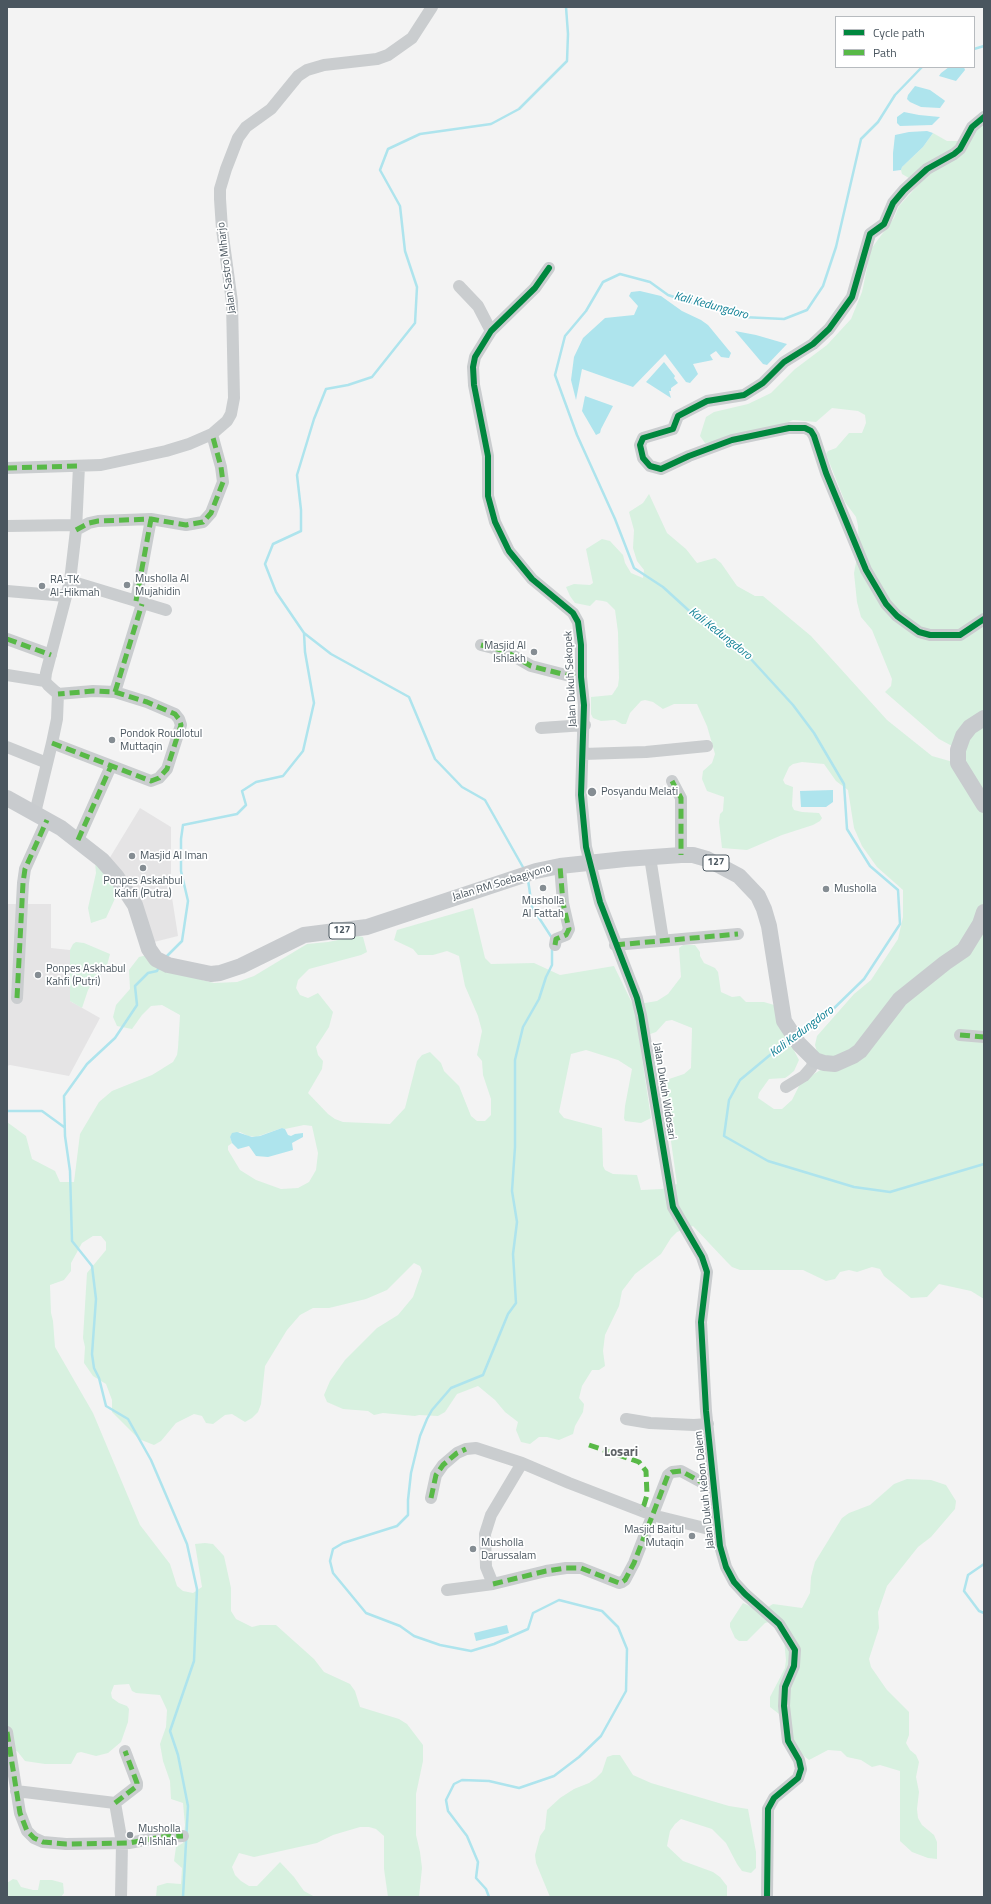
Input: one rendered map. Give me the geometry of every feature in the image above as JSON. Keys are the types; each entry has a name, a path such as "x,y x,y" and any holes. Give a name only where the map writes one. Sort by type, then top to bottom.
{"main road":[{"path":"984,718 970,728 963,736 958,750 958,763 984,805"},
{"name":"Jalan RM Soebagiyono","path":"7,798 41,816 78,840 102,860 127,892 138,914 149,949 162,962 204,973 220,973 241,966 304,934 367,927 536,871 589,862 693,855 720,864 739,876 758,896 769,926 784,1021 799,1044 815,1060"},
{"path":"815,1060 824,1064 835,1064 860,1052 900,999 945,963 964,950 980,924 984,912"}],"street":[{"name":"Jalan Sastro Miharjo","path":"7,468 101,465 166,451 189,444 212,434 227,421 231,414 234,398 232,302 222,229 220,190 238,138 246,127 271,109 298,76 307,70 324,65 371,60 388,55 412,38 432,7"},
{"path":"984,117 972,127 960,149 927,170 904,190 893,203 884,224 870,234 852,297 829,329 814,344 784,362 763,383 744,395 707,401 678,416 672,429 643,438 640,445 643,458 650,466 661,468 732,440 789,428 805,428 811,431 826,473 866,570 886,604 897,616 919,632 930,635 960,635 984,619"},
{"name":"Jalan Dukuh Sekopek","path":"549,268 535,288 491,331 475,356 473,367 476,396 488,456 488,496 500,534 509,551 520,566 532,579 573,613 578,622 581,645 585,725 582,822 589,862"},
{"path":"459,286 478,306 491,331"},
{"path":"7,526 76,528 98,521 151,519 186,525 203,522 210,516 221,490 222,472 212,434"},
{"path":"46,681 46,668 51,655 70,581 76,528 79,466"},
{"path":"115,692 139,602 151,519"},
{"path":"70,581 166,610"},
{"path":"7,591 66,596"},
{"path":"7,639 51,655"},
{"name":"Jalan Dukuh Sekopek","path":"481,645 505,651 531,666 566,675 582,677"},
{"path":"7,675 46,681 58,694 59,700 47,763 41,816 25,869 23,883 17,998"},
{"path":"52,743 147,781 155,780 159,778 167,769 181,725 175,714 147,702 115,692 93,691 58,694"},
{"name":"Jalan Dukuh Sekopek","path":"541,728 585,725"},
{"path":"583,754 646,752 707,746"},
{"path":"7,747 47,763"},
{"path":"78,840 111,766"},
{"path":"672,781 681,798 681,855"},
{"path":"650,857 663,940"},
{"name":"Jalan Dukuh Widosari","path":"589,862 600,902 637,998 641,1014 672,1206 706,1266 707,1277 702,1303 701,1322"},
{"path":"555,945 556,939 566,935 569,929 563,903 560,866"},
{"path":"616,945 738,934"},
{"path":"960,1035 984,1037"},
{"path":"786,1087 804,1076 811,1068 815,1060"},
{"name":"Jalan Dukuh Kebon Dalem","path":"701,1322 717,1531 722,1557 728,1573 739,1588 780,1624 795,1650 794,1666 785,1687 784,1706 788,1741 799,1760 801,1769 798,1778 774,1798 768,1809 766,1897"},
{"name":"Jalan Dukuh Kebon Dalem","path":"626,1419 650,1423 694,1425 708,1424"},
{"name":"Jalan Dukuh Kebon Dalem","path":"431,1498 436,1475 443,1465 457,1453 466,1449 484,1449 652,1515 696,1528 717,1531"},
{"path":"493,1584 486,1567 485,1534 491,1515 522,1463"},
{"name":"Jalan Dukuh Kebon Dalem","path":"447,1590 493,1584 546,1571 566,1568 581,1568 618,1583 622,1582 626,1580 665,1482 672,1472 681,1471 687,1473 705,1484 714,1487"},
{"path":"7,1732 16,1791 23,1823 27,1831 34,1838 44,1842 66,1844 122,1843 183,1836"},
{"path":"16,1791 115,1803 136,1786 137,1783 125,1751"},
{"path":"115,1803 122,1843 121,1897"}],"shaded area":[{"name":"Ponpes Askahbul Kahfi (Putra)","path":"140,808 171,827 171,891 178,936 154,942 109,859"},
{"name":"Ponpes Askhabul Kahfi (Putri)","path":"7,904 51,904 51,948 70,950 70,1001 100,1018 69,1076 10,1065 7,1066"}],"green space":[{"path":"984,124 984,1299 971,1291 939,1284 927,1297 911,1298 884,1276 880,1269 872,1267 857,1272 849,1270 840,1272 835,1279 826,1281 803,1270 740,1270 732,1267 693,1226 677,1232 671,1238 661,1254 635,1274 622,1291 619,1306 605,1335 603,1351 605,1366 599,1370 592,1370 582,1386 579,1398 584,1404 583,1412 575,1426 573,1434 559,1440 539,1437 530,1444 521,1442 516,1430 518,1422 505,1412 495,1400 478,1386 457,1394 445,1412 438,1416 415,1416 383,1413 374,1415 368,1411 343,1409 327,1402 324,1395 330,1381 345,1360 377,1328 398,1315 413,1297 422,1271 420,1266 414,1263 387,1290 366,1299 329,1308 313,1308 300,1315 287,1330 265,1366 261,1404 258,1412 252,1418 245,1422 232,1414 225,1415 213,1424 206,1423 202,1416 194,1414 176,1423 161,1441 154,1445 139,1439 112,1412 112,1400 106,1384 93,1376 84,1363 85,1347 83,1338 87,1273 106,1250 106,1242 101,1236 93,1236 82,1243 71,1263 71,1271 64,1280 50,1285 51,1313 55,1347 93,1413 140,1525 170,1564 177,1586 183,1591 193,1593 202,1587 195,1544 213,1544 224,1556 231,1588 231,1611 236,1619 252,1627 260,1625 276,1625 314,1659 324,1672 350,1684 355,1691 360,1707 399,1719 407,1724 423,1745 423,1761 416,1794 416,1835 422,1868 419,1897 388,1897 384,1869 384,1836 376,1829 360,1827 333,1835 317,1843 254,1857 239,1853 232,1867 235,1875 241,1881 249,1886 257,1886 280,1862 294,1877 304,1891 315,1897 156,1897 157,1886 167,1883 181,1884 182,1868 174,1861 176,1847 183,1843 185,1825 183,1803 171,1799 170,1781 163,1761 160,1744 166,1727 167,1710 160,1695 136,1693 132,1691 129,1684 114,1685 111,1693 112,1698 127,1706 129,1709 128,1722 121,1742 108,1753 96,1756 81,1752 77,1753 71,1764 45,1764 25,1761 17,1751 7,1754 7,1122 26,1136 32,1159 55,1171 60,1182 74,1182 80,1134 99,1102 112,1091 152,1075 173,1062 177,1055 180,1015 162,1005 151,1006 142,1015 132,1029 117,1026 113,1017 116,1005 130,989 129,970 139,957 147,955 202,980 214,983 237,982 254,976 307,944 328,942 358,936 363,937 367,952 309,969 298,980 296,988 300,995 308,998 318,993 333,1012 329,1027 316,1047 318,1055 323,1061 322,1069 308,1093 328,1114 335,1119 343,1122 390,1124 405,1108 417,1061 422,1055 430,1052 441,1063 444,1071 459,1086 471,1116 477,1121 485,1121 491,1115 491,1099 483,1075 482,1061 477,1055 482,1031 478,1016 465,986 459,956 447,951 433,955 418,955 413,949 394,940 397,930 473,908 485,958 491,964 534,963 560,975 614,966 633,1005 657,1001 668,994 681,977 679,948 683,945 695,945 700,952 700,956 704,963 715,968 718,972 721,992 732,997 740,996 746,1002 764,1002 774,1005 786,1035 799,1060 794,1071 785,1078 769,1079 759,1093 758,1098 774,1109 782,1109 792,1100 801,1082 822,1069 815,1045 817,1036 854,994 871,980 898,939 903,917 903,890 877,867 862,846 854,828 848,790 836,781 824,764 802,762 793,764 789,767 783,780 785,784 793,787 792,806 794,810 819,813 822,818 820,821 747,850 722,848 719,822 720,814 723,811 724,797 707,791 702,779 703,771 712,763 715,754 707,726 697,704 674,704 663,709 653,702 645,700 641,701 630,713 626,724 622,724 615,720 601,721 593,718 591,714 591,697 612,695 618,686 618,632 615,610 607,602 603,601 596,600 590,606 575,603 566,587 574,584 590,585 593,583 586,549 602,539 610,541 623,555 625,563 631,573 643,578 644,570 637,561 633,548 634,530 629,512 643,503 649,494 667,533 686,549 697,563 715,558 721,563 737,586 755,596 763,596 811,636 887,720 932,756 953,762 952,746 939,739 885,692 891,686 892,679 872,630 861,617 857,602 854,573 859,547 858,526 856,517 845,502 826,454 828,451 836,448 849,433 862,433 866,423 865,415 858,411 832,408 816,422 793,420 774,428 725,441 705,443 700,436 706,417 714,412 748,404 771,393 795,369 827,345 851,319 862,292 871,249 894,218 899,206 919,184 902,174 902,167 923,147 933,133 947,141 960,141 972,134","holes":["672,1020 692,1028 691,1068 684,1074 666,1080 663,1084 677,1184 662,1189 641,1190 637,1175 613,1174 605,1170 603,1166 602,1128 564,1118 559,1112 571,1054 586,1050 618,1060 632,1069 625,1106 625,1121 641,1123 651,1118 639,1038 656,1032 666,1021","304,1125 312,1126 318,1153 316,1170 309,1182 298,1188 281,1189 256,1180 240,1170 228,1150 228,1146 232,1143 230,1137 240,1132 248,1136 256,1137 282,1128 285,1129"]},
{"path":"102,854 118,892 106,918 91,923 88,908 96,873 95,862"},
{"path":"76,942 84,943 110,954 106,969 93,982 88,990 82,1008 70,1001 70,950"},
{"path":"907,1479 931,1480 946,1485 956,1501 955,1509 931,1537 918,1547 887,1586 878,1612 879,1628 869,1659 871,1667 887,1690 909,1712 909,1735 906,1743 910,1750 916,1755 919,1762 916,1777 919,1792 917,1809 918,1818 922,1825 934,1835 937,1842 937,1859 928,1858 912,1852 900,1841 900,1771 880,1765 872,1767 861,1760 847,1757 841,1751 828,1750 809,1760 795,1749 788,1721 770,1707 770,1697 785,1668 786,1660 784,1640 781,1633 769,1622 765,1623 747,1641 739,1641 735,1638 730,1627 730,1623 743,1603 761,1611 773,1604 802,1608 810,1593 811,1577 815,1562 842,1518 849,1513 870,1505 894,1484"},
{"path":"620,1755 633,1775 651,1783 729,1806 748,1809 756,1852 756,1868 751,1873 742,1871 726,1843 712,1829 681,1819 670,1831 667,1846 683,1861 713,1872 720,1877 727,1886 727,1897 550,1897 536,1863 535,1855 540,1836 545,1829 547,1810 560,1798 596,1778 602,1772 607,1757"},
{"path":"13,1879 17,1880 21,1887 33,1890 38,1890 40,1880 52,1880 63,1883 64,1893 61,1897 7,1897 7,1883"}],"water":[{"path":"948,68 964,68 965,70 956,81 939,76"},
{"path":"915,86 930,90 945,101 940,108 921,107 910,102 907,99 908,95"},
{"path":"904,112 940,117 932,125 900,126 897,123 897,117"},
{"path":"927,131 933,133 923,147 902,167 901,170 893,171 895,135 909,132"},
{"path":"640,291 661,296 682,311 708,325 731,353 729,358 721,357 716,351 710,355 713,360 693,364 698,374 690,383 686,382 665,354 633,387 582,369 576,400 571,380 574,357 583,338 605,318 634,315 638,306 629,296 631,292"},
{"path":"735,331 756,335 787,344 767,365 763,364"},
{"path":"664,362 675,376 674,378 678,383 671,388 671,391 669,391 671,398 646,382"},
{"path":"585,396 613,406 600,433 596,435 582,411"},
{"path":"833,790 833,802 826,807 801,807 800,791"},
{"path":"282,1128 285,1129 288,1135 291,1136 303,1133 303,1137 292,1143 293,1150 268,1157 256,1156 249,1146 238,1149 232,1143 230,1137 232,1133 237,1132 252,1137 260,1136"},
{"path":"507,1625 509,1633 476,1641 474,1633"}],"waterway":[{"path":"524,869 485,800 462,787 435,759 409,697 331,654 304,633 276,592 265,564 273,544 301,531 301,510 297,475 314,419 326,389 348,385 372,377 415,323 417,287 405,251 400,206 380,170 388,149 420,134 491,124 519,109 567,61 568,34 566,7"},
{"name":"Kali Kedungdoro","path":"975,49 984,46"},
{"name":"Kali Kedungdoro","path":"799,1034 827,1015 864,979 900,924 898,890 870,866 847,829 844,784 814,733 793,705 749,657 708,628 663,587 634,568 615,519 577,435 555,375 565,336 586,311 603,282 620,274 650,282 668,295 742,317 784,319 807,310 823,286 836,247 861,139 878,122 895,95 921,68"},
{"path":"165,958 182,941 188,901 181,871 181,839 183,825 237,814 246,805 242,791 256,782 283,776 303,751 314,703 305,652 304,633"},
{"path":"528,880 532,907 552,938"},
{"path":"489,1897 486,1889 476,1878 478,1862 467,1836 448,1811 446,1800 454,1784 462,1780 489,1781 519,1788 554,1776 579,1757 601,1736 626,1691 627,1649 618,1627 602,1611 559,1600 533,1613 528,1629 494,1644 471,1651 440,1645 414,1636 400,1626 366,1613 333,1573 330,1561 333,1549 343,1543 397,1526 408,1515 411,1473 420,1436 427,1419 432,1410 451,1388 483,1375 508,1314 516,1303 513,1254 517,1222 512,1191 515,1147 515,1060 523,1027 539,999 546,977 552,965 552,947"},
{"path":"159,967 157,971 148,973 135,986 137,1005 115,1038 87,1064 64,1096 65,1136 70,1171 72,1241 92,1266 96,1299 92,1354 94,1368 99,1378 106,1406 128,1419 151,1460 187,1544 197,1589 194,1661 170,1731 178,1755 188,1806 183,1897"},
{"name":"Kali Kedungdoro","path":"790,1040 740,1080 729,1100 724,1136 768,1161 854,1187 890,1192 984,1164"},
{"path":"7,1111 42,1111 64,1127"},
{"name":"Kali Kedungdoro","path":"984,1564 968,1575 964,1591 979,1611 984,1613"}],"marked path":[{"path":"76,530 89,523 98,521 151,519 186,525 203,522 211,513 223,482 221,467 212,434"},
{"path":"7,468 79,466"},
{"path":"136,601 151,519"},
{"path":"115,692 142,604"},
{"path":"7,639 51,655"},
{"path":"481,645 505,651 531,666 566,675 581,677"},
{"path":"52,743 151,781 159,778 167,769 181,725 175,714 147,702 115,692 93,691 58,694"},
{"path":"78,840 111,766"},
{"path":"672,781 681,798 681,855"},
{"path":"17,998 25,869 47,820"},
{"path":"555,945 556,939 566,935 569,929 563,903 560,866"},
{"path":"615,945 738,934"},
{"path":"960,1035 984,1037"},
{"path":"589,1445 639,1462 646,1471 647,1495 644,1505 640,1510"},
{"path":"431,1498 436,1475 443,1465 457,1453 466,1449"},
{"path":"493,1584 546,1571 566,1568 581,1568 619,1583 622,1582 625,1580 634,1563 668,1475 672,1472 681,1471 713,1487"},
{"path":"7,1732 20,1813 27,1831 34,1838 43,1842 66,1844 129,1843 161,1837 183,1836"},
{"path":"115,1803 137,1786 125,1751"}],"cycle path":[{"path":"984,117 972,127 960,149 927,169 904,190 893,203 884,224 870,234 852,297 829,329 813,344 784,362 763,383 744,395 707,401 678,416 673,429 643,438 640,445 643,458 650,466 661,469 689,456 732,440 789,428 805,428 811,431 826,473 866,570 886,604 897,616 919,632 930,635 960,635 984,619"},
{"path":"549,268 535,288 491,331 475,357 473,367 474,385 488,456 488,496 495,522 509,551 532,579 573,613 578,622 581,645 581,677 584,705 581,795 586,847 600,902 637,998 673,1207 702,1257 707,1272 701,1322 706,1411 720,1546 726,1567 734,1582 745,1594 779,1624 795,1650 794,1666 785,1687 784,1706 788,1741 799,1760 801,1769 798,1778 774,1798 768,1809 767,1897"}],"place":[{"name":"Musholla Al Mujahidin","path":"127,585"},
{"name":"RA-TK Al-Hikmah","path":"42,586"},
{"name":"Masjid Al Ishlakh","path":"534,652"},
{"name":"Pondok Roudlotul Muttaqin","path":"112,740"},
{"name":"Posyandu Melati","path":"592,792"},
{"name":"Masjid Al Iman","path":"132,856"},
{"name":"Ponpes Askahbul Kahfi (Putra)","path":"143,868"},
{"name":"Musholla Al Fattah","path":"543,888"},
{"name":"Musholla","path":"826,889"},
{"name":"Ponpes Askhabul Kahfi (Putri)","path":"38,975"},
{"name":"Masjid Baitul Mutaqin","path":"692,1536"},
{"name":"Musholla Darussalam","path":"473,1549"},
{"name":"Musholla Al Ishlah","path":"130,1835"}],"district":[{"name":"Losari","path":"621,1453"}]}
